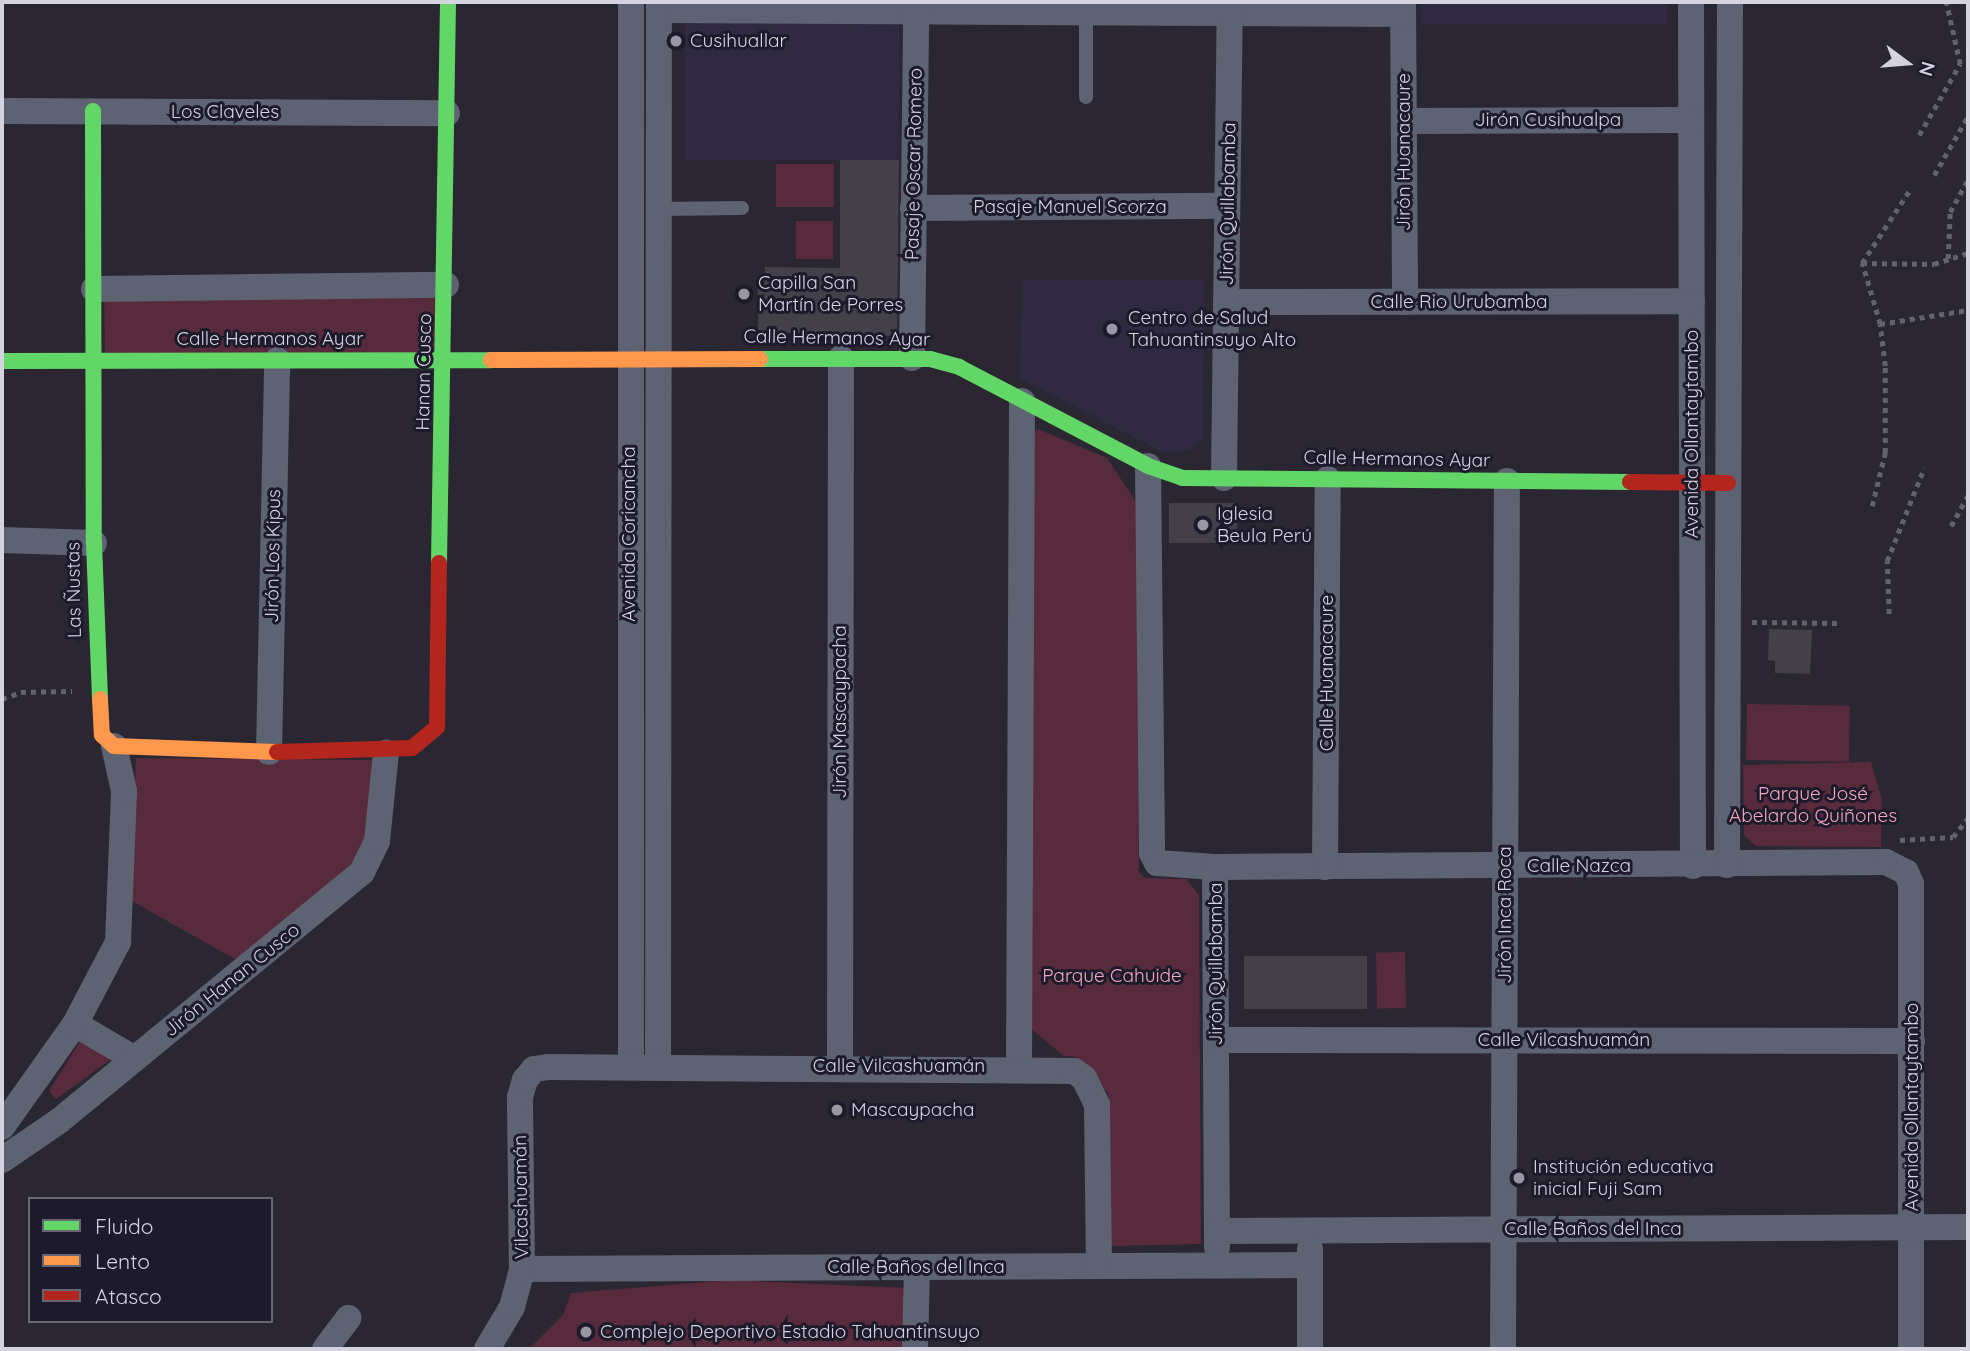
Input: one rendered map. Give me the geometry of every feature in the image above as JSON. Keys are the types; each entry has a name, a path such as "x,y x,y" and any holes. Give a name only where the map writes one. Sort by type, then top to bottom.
{"street":[{"name":"Hanan Cusco","path":"386,752 427,740 437,727 446,360 447,2"},
{"name":"Avenida Coricancha","path":"631,2 631,1066"},
{"name":"Avenida Ollantaytambo","path":"1691,2 1693,866"},
{"name":"Avenida Ollantaytambo","path":"1727,865 1730,2"},
{"name":"Avenida Coricancha","path":"658,1066 659,6"},
{"path":"659,6 1230,13 1403,8"},
{"name":"Jirón Huanacaure","path":"1403,8 1405,302"},
{"name":"Pasaje Oscar Romero","path":"912,358 916,11"},
{"name":"Jirón Quillabamba","path":"1224,478 1230,13"},
{"name":"Los Claveles","path":"2,111 447,113"},
{"name":"Las Ñustas","path":"93,111 94,543 98,691 102,735 114,746"},
{"name":"Jirón Cusihualpa","path":"1404,121 1691,120"},
{"name":"Pasaje Manuel Scorza","path":"913,208 1227,206"},
{"path":"94,289 446,285"},
{"name":"Calle Rio Urubamba","path":"1226,302 1692,301"},
{"name":"Jirón Mascaypacha","path":"840,1066 841,358"},
{"name":"Calle Hermanos Ayar","path":"2,361 912,358 945,361 1148,466 1182,478 1728,483"},
{"name":"Jirón Los Kipus","path":"269,752 277,360"},
{"path":"1019,1066 1022,401"},
{"name":"Jirón Quillabamba","path":"1148,466 1152,853 1157,863 1168,866 1215,867 1218,1265"},
{"name":"Calle Huanacaure","path":"1325,867 1328,480"},
{"name":"Jirón Inca Roca","path":"1503,1349 1507,481"},
{"path":"2,540 94,543"},
{"path":"2,1127 26,1098 75,1024 118,942 124,790 114,746 269,752 386,752"},
{"name":"Jirón Hanan Cusco","path":"2,1160 59,1121 362,872 377,841 386,752"},
{"name":"Calle Nazca","path":"1215,867 1693,866 1886,862 1901,867"},
{"name":"Avenida Ollantaytambo","path":"1901,867 1911,884 1911,1349"},
{"path":"75,1024 135,1059"},
{"name":"Calle Vilcashuamán","path":"1216,1040 1912,1041"},
{"name":"Calle Vilcashuamán","path":"525,1080 534,1069 548,1067 1019,1066 1074,1071 1093,1090 1099,1266"},
{"name":"Vilcashuamán","path":"487,1349 512,1307 522,1269 520,1097 525,1080"},
{"path":"26,1098 59,1121"},
{"name":"Calle Baños del Inca","path":"1217,1231 1968,1227"},
{"path":"1310,1349 1311,1230"},
{"name":"Calle Baños del Inca","path":"522,1269 1310,1265"},
{"path":"915,1349 917,1267"},
{"path":"325,1349 348,1318"}],"lane":[{"path":"1086,12 1086,97"},
{"path":"659,209 742,208"}],"path":[{"path":"1919,135 1960,64 1946,2"},
{"path":"1934,175 1968,116"},
{"path":"1948,259 1950,212 1968,180"},
{"path":"1872,506 1885,453 1880,324 1862,263 1911,188"},
{"path":"1862,263 1895,267 1948,259 1967,251"},
{"path":"1880,324 1968,310"},
{"path":"1889,614 1887,561 1924,468"},
{"path":"1951,526 1968,495"},
{"path":"1728,621 1838,624"},
{"path":"2,699 21,692 98,691"},
{"path":"1899,840 1953,837 1968,818"}],"shaded area":[{"path":"1421,2 1667,2 1667,24 1421,24"},
{"path":"685,20 899,20 899,160 685,160"},
{"name":"Centro de Salud Tahuantinsuyo Alto","path":"1022,280 1204,280 1203,439 1189,451 1162,452 1020,378"}],"green space":[{"path":"776,164 834,164 834,207 776,207"},
{"path":"796,221 833,221 833,259 796,259"},
{"path":"437,293 438,353 105,359 104,299"},
{"name":"Parque Cahuide","path":"1038,429 1107,458 1136,502 1139,872 1145,878 1186,879 1199,895 1201,1244 1111,1246 1108,1093 1076,1057 1064,1056 1025,1024 1032,435"},
{"path":"1747,704 1850,706 1849,762 1746,760"},
{"path":"136,758 377,760 367,847 359,863 240,962 130,900"},
{"name":"Parque José Abelardo Quiñones","path":"1871,762 1882,800 1881,847 1756,846 1744,835 1743,765"},
{"path":"1405,952 1406,1008 1377,1008 1376,953"},
{"path":"82,1038 113,1058 56,1099 49,1091"},
{"path":"730,1280 908,1288 907,1349 529,1349 563,1315 571,1293"}],"building":[{"path":"840,160 899,160 897,336 758,332 758,285 764,285 765,267 840,268"},
{"name":"Iglesia Beula Perú","path":"1169,503 1237,503 1237,543 1169,543"},
{"path":"1769,629 1812,630 1810,674 1775,673 1775,661 1768,660"},
{"path":"1244,956 1367,956 1367,1009 1244,1009"}],"traffic: fast":[{"path":"439,563 448,2"},
{"path":"93,111 94,543 100,699"},
{"path":"760,359 930,359 959,367 1148,466 1182,478 1630,482"},
{"path":"2,361 491,360"}],"traffic: slow":[{"path":"491,360 760,359"},
{"path":"100,699 102,735 114,746 277,752"}],"traffic: jam":[{"path":"1630,482 1728,483"},
{"path":"277,752 412,748 437,727 439,563"}],"place":[{"name":"Cusihuallar","path":"676,41"},
{"name":"Capilla San Martín de Porres","path":"744,294"},
{"name":"Centro de Salud Tahuantinsuyo Alto","path":"1112,329"},
{"name":"Iglesia Beula Perú","path":"1203,525"},
{"name":"Mascaypacha","path":"837,1110"},
{"name":"Institución educativa inicial Fuji Sam","path":"1519,1178"},
{"name":"Complejo Deportivo Estadio Tahuantinsuyo","path":"586,1332"}]}
